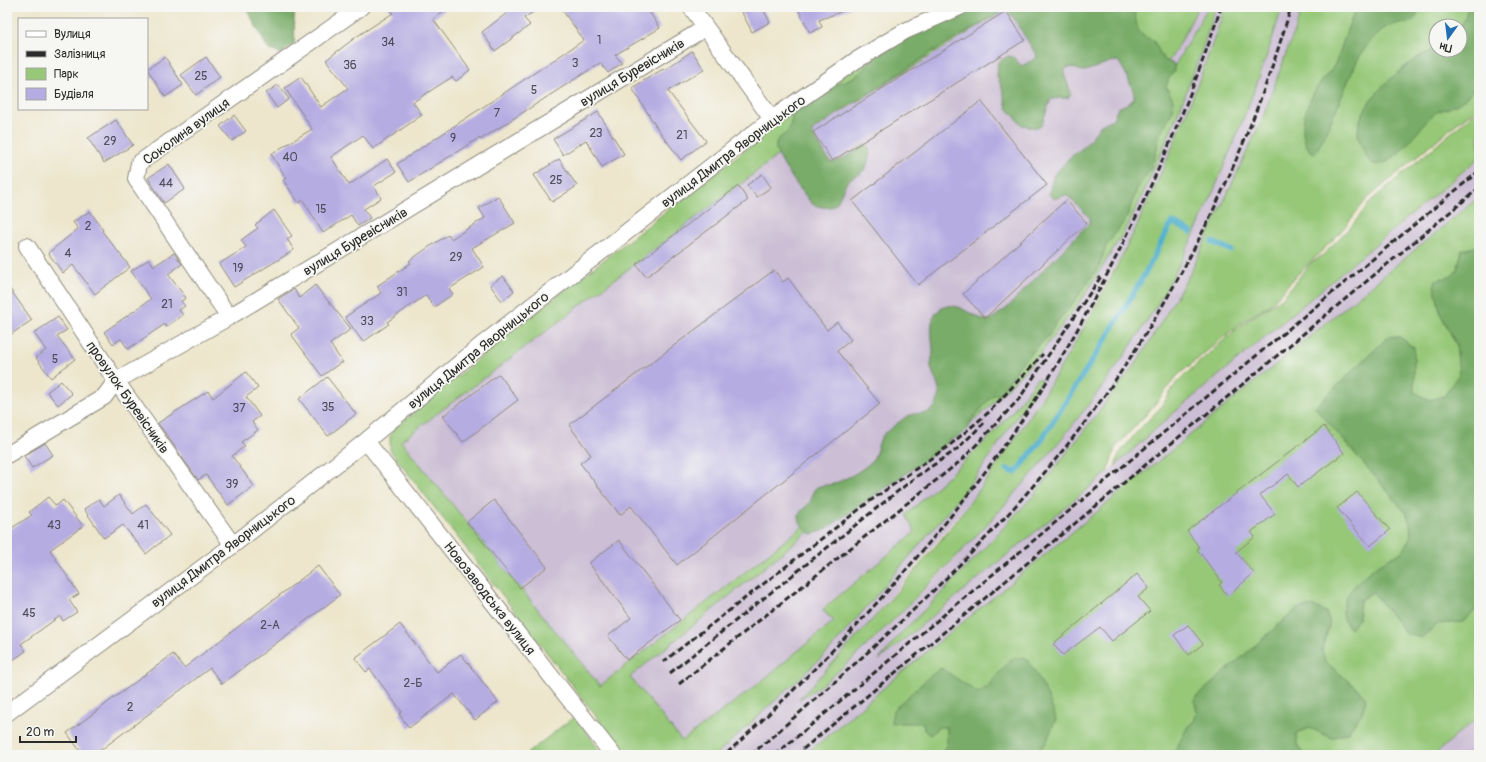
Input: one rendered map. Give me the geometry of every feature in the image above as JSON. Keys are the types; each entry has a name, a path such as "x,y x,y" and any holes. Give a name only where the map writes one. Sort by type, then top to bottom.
{"street":[{"name":"Соколина вулиця","path":"229,317 136,179 140,163 361,7"},
{"path":"690,7 772,119"},
{"name":"вулиця Дмитра Яворницького","path":"7,713 233,545 366,441 484,343 772,119 855,61 905,31 960,7"},
{"name":"вулиця Буревісників","path":"7,455 104,397 116,381 229,317 705,28"},
{"name":"провулок Буревісників","path":"27,246 116,381 233,545"},
{"name":"Новозаводська вулиця","path":"366,441 614,755"}],"shaded area":[{"path":"1010,7 1090,7 1154,84 1179,45 1198,7 1208,7 1169,76 1064,288 947,413 600,686 400,442 808,132"},
{"path":"1216,7 1225,7 1209,57 1156,187 1128,243 1064,362 1023,427 976,494 862,632 800,698 874,640 954,560 1019,489 1067,433 1116,367 1156,305 1189,247 1243,120 1274,34 1282,7 1303,7 1263,117 1191,272 1138,361 1034,495 948,587 901,633 881,658 1107,473 1169,417 1479,159 1479,197 894,679 805,755 716,755 829,651 977,475 1042,380 1037,378 1013,411 987,440 949,477 915,532 822,609 835,621 752,689 681,741 630,677 875,477 948,443 987,409 1037,358 1085,295 1130,222 1177,116"},
{"path":"1479,716 1479,755 1434,755"}],"green space":[{"path":"246,7 296,7 294,16 294,44 281,54 268,49"},
{"path":"963,7 1134,7 1139,32 1147,38 1153,40 1164,60 1174,64 1174,72 1169,78 1166,87 1173,99 1173,110 1159,136 1157,149 1151,168 1137,189 1126,219 1106,246 1099,267 1067,311 1056,323 1049,336 1023,361 1000,394 993,395 971,421 969,428 958,437 946,441 937,452 823,531 812,534 802,525 799,516 801,511 810,502 814,490 820,486 831,485 838,482 862,469 873,460 880,440 886,432 906,417 930,412 936,404 939,396 939,389 931,365 933,352 932,322 937,312 942,308 954,306 978,317 990,320 1006,309 1090,222 1090,218 1069,197 1066,195 1054,199 1049,194 1054,174 1069,158 1084,147 1101,125 1113,119 1118,108 1131,102 1134,97 1128,78 1118,61 1109,62 1084,71 1068,67 1066,68 1064,74 1071,93 1068,98 1051,99 1041,126 1037,128 1022,125 1007,108 997,76 998,62 1008,56 1013,57 1022,66 1037,56 1009,11 1005,10 932,52 812,131 830,162 844,158 865,145 869,147 870,154 865,168 861,173 851,178 846,184 835,205 830,207 822,207 812,204 784,166 776,150 776,144 779,138 788,131 790,127 793,114 817,95 832,86 855,76 869,64 872,58"},
{"path":"1090,7 1198,7 1179,45 1154,84"},
{"path":"1208,7 1216,7 1201,53 1177,116 1130,222 1085,295 1037,358 987,409 948,443 885,488 875,477 630,677 682,741 752,689 834,621 822,610 915,532 906,515 987,440 1013,411 1037,378 1042,380 977,475 829,651 716,755 626,755 390,450 390,437 393,430 507,335 802,104 858,65 1005,10 808,132 401,441 600,686 947,413 1064,288 1169,76"},
{"path":"1225,7 1282,7 1270,46 1242,123 1202,216 1167,288 1157,305 1132,344 1077,419 987,525 905,609 851,660 813,691 799,699 891,599 935,547 977,493 1016,437 1053,379 1088,320 1120,260 1150,198 1202,72"},
{"path":"1303,7 1479,7 1479,107 1452,127 1367,199 1338,235 1295,277 1271,304 1242,322 1177,376 1151,409 1115,448 1107,473 879,660 901,633 948,587 1034,495 1138,361 1191,272 1263,117"},
{"path":"1358,7 1420,7 1411,22 1391,25 1372,39 1358,59 1322,141 1313,154 1307,147 1304,138 1304,118 1315,90 1335,64 1348,28"},
{"path":"1468,7 1479,7 1479,78 1474,88 1459,103 1435,113 1398,154 1381,164 1373,164 1365,153 1358,133 1361,119 1367,106 1387,82 1425,53 1428,52 1428,58 1468,58 1468,18 1465,18"},
{"path":"1479,109 1479,158 1169,417 1115,466 1119,454 1136,433 1161,407 1177,382 1242,324 1282,298 1311,263 1324,254 1354,223 1372,200"},
{"path":"1479,197 1479,716 1434,755 805,755 894,679"},
{"path":"1479,246 1479,607 1463,622 1438,624 1421,638 1405,633 1373,592 1360,600 1359,619 1350,629 1344,619 1343,610 1345,600 1350,591 1366,574 1402,551 1409,540 1411,532 1407,514 1315,407 1389,336 1400,337 1414,348 1414,392 1430,400 1444,396 1459,374 1456,344 1441,315 1434,286 1436,280 1452,276 1457,270 1462,250"},
{"path":"1313,606 1326,612 1330,623 1322,650 1325,661 1361,692 1366,699 1362,713 1347,733 1332,738 1310,728 1296,733 1297,744 1305,755 1173,755 1188,726 1194,721 1197,712 1194,699 1298,608"},
{"path":"1025,657 1043,686 1056,719 1046,743 1035,755 940,755 947,744 947,727 939,727 930,735 924,730 923,723 891,723 893,710 941,668 978,693 987,687 1011,659"},
{"path":"575,716 603,755 525,755"}],"building":[{"path":"388,7 449,7 433,19 470,70 456,81 452,77 413,102 422,115 373,149 363,135 331,157 349,185 387,159 396,172 374,186 381,198 364,209 370,218 358,226 351,215 323,233 303,200 299,203 283,180 286,178 271,154 312,129 285,88 301,77 321,107 348,88 326,60 356,37 393,13"},
{"path":"502,7 541,7 524,18 530,25 495,51 482,32 507,13"},
{"path":"560,7 646,7 660,28 615,55 622,63 608,73 600,63 480,140 479,138 409,182 397,164 584,40"},
{"path":"739,7 762,7 770,22 752,32"},
{"path":"797,7 851,8 819,20 822,27 810,33"},
{"path":"1006,11 1025,40 832,161 813,132"},
{"path":"692,51 704,69 668,91 706,141 681,160 657,128 632,88 663,69 664,70"},
{"path":"165,57 183,85 165,97 148,68"},
{"path":"206,57 220,77 196,95 181,75"},
{"path":"278,85 289,99 277,108 266,93"},
{"path":"981,101 1047,185 918,285 852,201"},
{"path":"598,112 624,154 602,167 586,140 563,155 553,139"},
{"path":"234,115 246,131 232,141 220,126"},
{"path":"116,120 133,145 104,163 88,138"},
{"path":"559,159 577,186 552,202 534,175"},
{"path":"169,164 185,189 164,203 148,178"},
{"path":"762,174 771,187 757,197 747,185"},
{"path":"738,186 748,200 646,277 636,264"},
{"path":"498,196 515,223 472,248 484,267 449,289 453,294 434,307 426,295 387,322 389,324 363,342 345,317 381,293 377,286 411,263 409,261 448,235 451,239 485,218 479,208"},
{"path":"1066,200 1087,223 985,318 963,294"},
{"path":"274,210 292,236 287,239 294,250 234,287 219,264 246,247 241,240 258,228 255,225"},
{"path":"90,211 103,230 102,231 130,267 95,294 73,265 63,273 48,253 78,229 73,222"},
{"path":"174,253 182,264 168,274 186,298 181,301 185,306 179,310 183,315 166,327 165,324 128,349 121,339 113,344 104,332 151,299 131,271 149,259 154,266"},
{"path":"774,270 783,282 788,278 827,330 837,322 851,340 837,351 880,404 677,565 631,506 620,515 580,463 591,455 569,425"},
{"path":"503,276 514,291 502,301 490,285"},
{"path":"7,285 32,320 7,337"},
{"path":"315,285 351,329 330,344 343,363 340,363 322,376 291,334 299,328 278,299 294,289 299,298"},
{"path":"58,317 67,330 57,336 75,359 51,378 36,358 46,350 34,333"},
{"path":"246,372 258,388 246,397 260,416 252,422 258,430 241,442 245,446 232,456 254,486 228,505 206,475 198,480 158,423 208,391 213,398"},
{"path":"499,374 518,400 463,442 443,416"},
{"path":"327,377 356,414 328,436 299,399"},
{"path":"61,381 72,394 58,405 47,392"},
{"path":"1324,426 1344,453 1298,487 1288,474 1260,495 1275,514 1251,532 1255,537 1236,552 1254,573 1228,596 1219,585 1222,582 1197,549 1199,547 1187,531"},
{"path":"45,443 53,455 32,468 24,456"},
{"path":"1357,492 1390,530 1370,546 1337,508"},
{"path":"119,495 133,514 146,504 170,535 146,554 123,525 104,538 84,509 99,499 104,506"},
{"path":"48,497 56,506 63,500 83,526 50,550 79,594 69,600 77,612 63,621 60,616 21,644 26,651 7,664 7,531 32,515 29,512"},
{"path":"494,500 547,567 520,588 467,522"},
{"path":"619,540 680,620 627,660 608,636 631,618 589,563"},
{"path":"318,566 340,595 222,684 210,668 94,755 83,755 67,733 173,654 184,668"},
{"path":"1137,574 1149,588 1138,597 1150,611 1112,641 1100,627 1063,655 1053,644"},
{"path":"400,624 437,672 461,654 498,702 475,720 454,694 409,728 399,714 402,712 370,669 366,672 355,658"},
{"path":"1188,625 1203,644 1189,655 1174,635"}],"waterway":[{"path":"1007,469 1013,472 1017,471 1040,442 1106,339 1146,272 1172,222 1191,232"},
{"path":"1212,242 1231,250"}],"railway":[{"path":"727,753 804,680 877,603 945,523 1009,439 1042,389 1073,337 1111,267 1147,195 1194,83 1221,7"},
{"path":"751,755 894,628 985,539 1028,492 1069,443 1107,392 1165,302 1215,207 1257,108 1291,7"},
{"path":"775,755 1479,171"},
{"path":"796,755 1479,188"},
{"path":"679,684 963,459 1019,399 1102,275"},
{"path":"663,662 870,501 950,445 989,412 1043,354"},
{"path":"670,673 917,476 956,450 984,423"}]}
